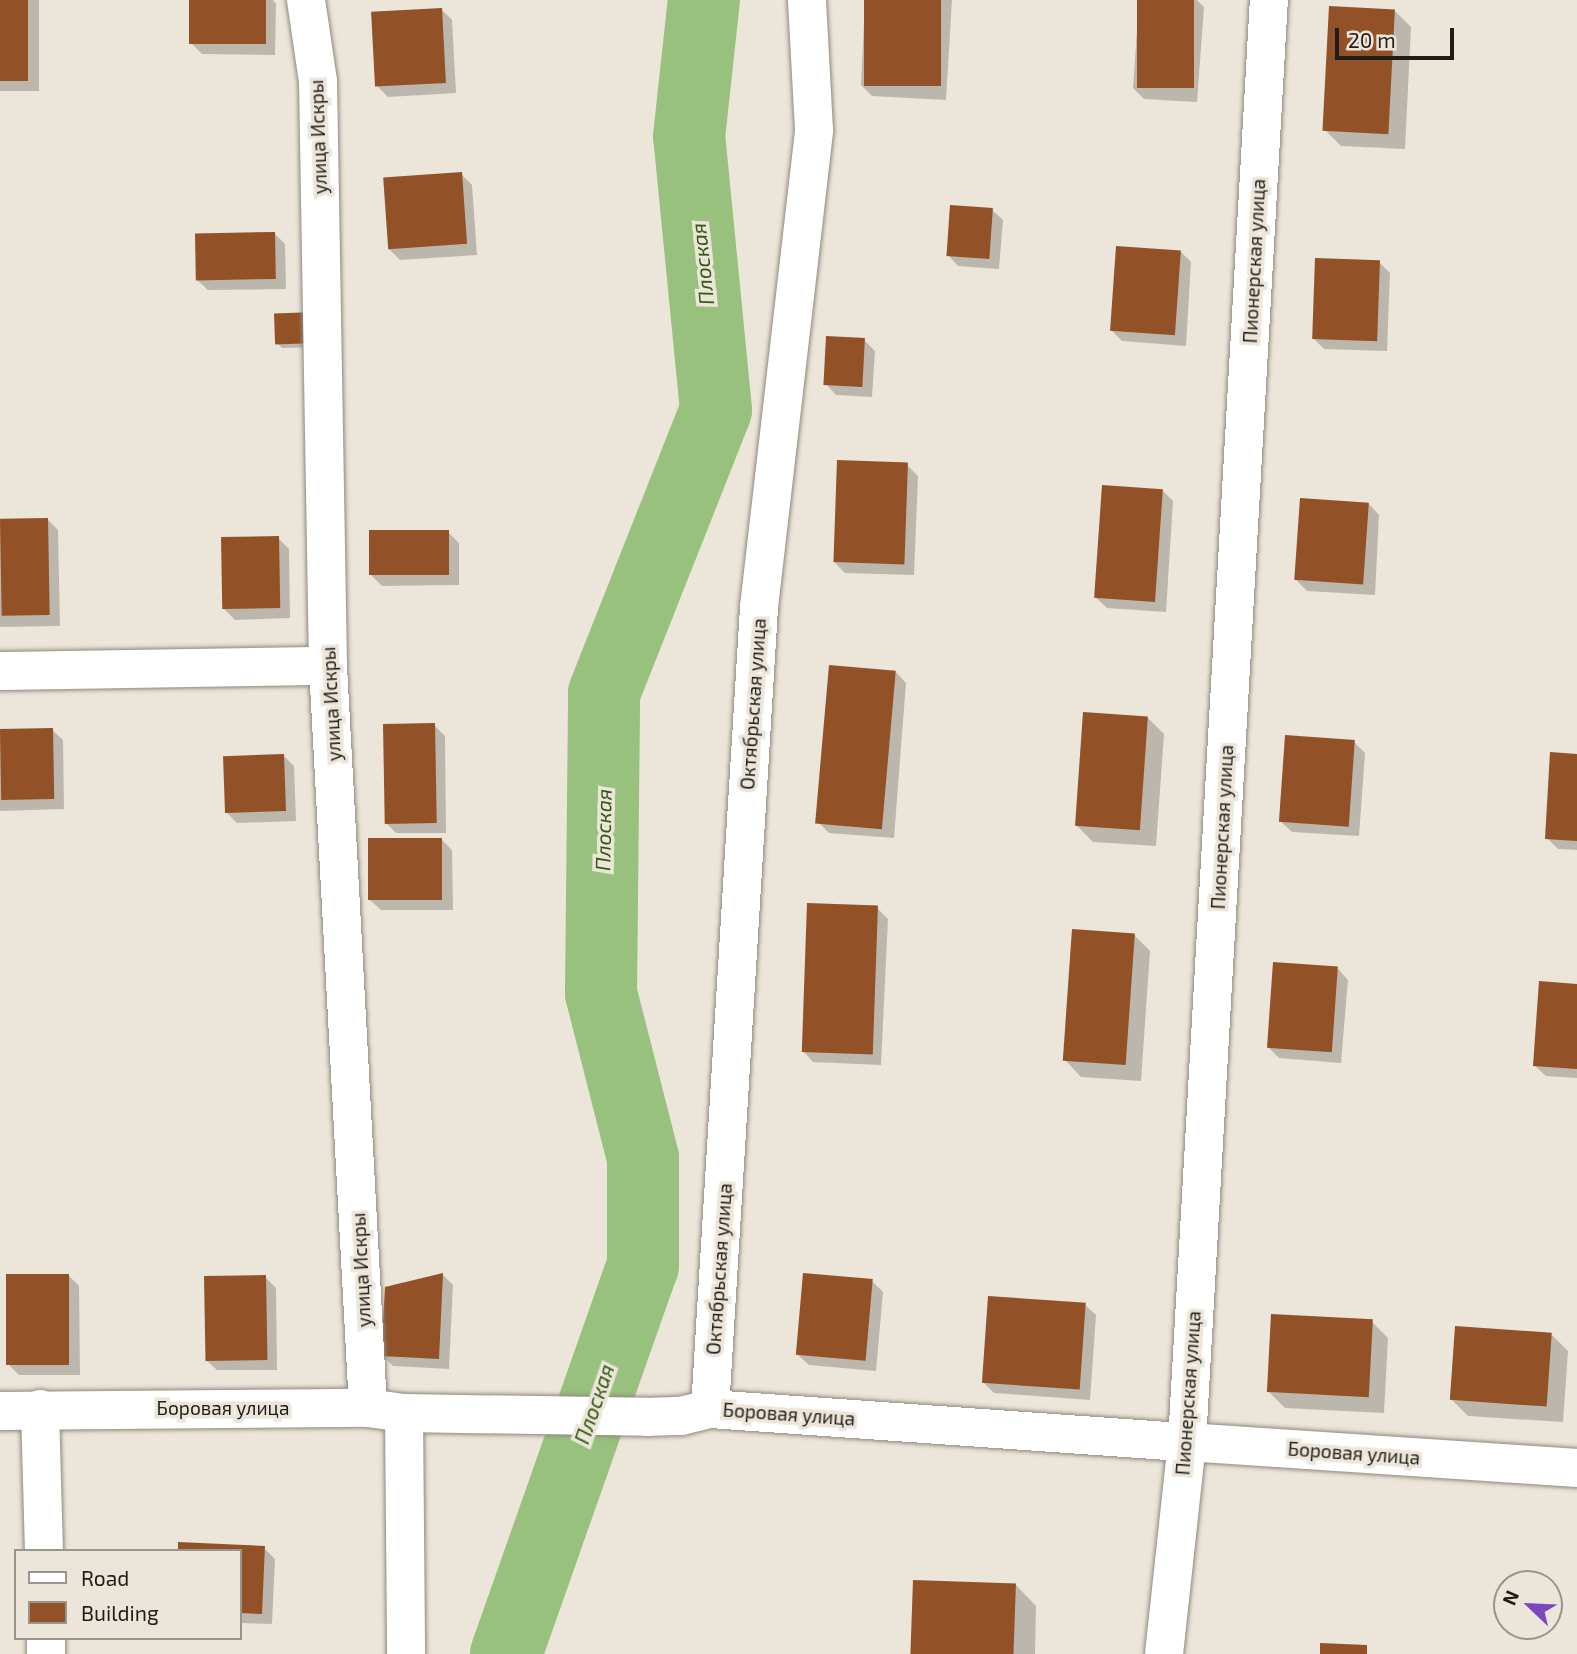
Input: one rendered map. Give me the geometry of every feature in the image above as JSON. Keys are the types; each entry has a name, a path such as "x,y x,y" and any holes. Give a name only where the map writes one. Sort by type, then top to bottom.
{"street":[{"name":"улица Искры","path":"306,0 318,81 328,666 405,1654"},
{"name":"Октябрьская улица","path":"710,1409 759,607 814,130 807,0"},
{"name":"Пионерская улица","path":"1164,1654 1186,1443 1269,0"},
{"path":"0,671 328,666"},
{"path":"40,1409 44,1549"},
{"name":"Боровая улица","path":"0,1411 386,1410 647,1417 681,1416 710,1409 1577,1468"}],"building":[{"path":"0,0 28,0 28,81 0,81"},
{"path":"189,0 266,0 266,44 189,44"},
{"path":"864,0 941,0 941,86 864,86"},
{"path":"1137,0 1194,0 1194,88 1137,88"},
{"path":"1329,6 1395,9 1388,134 1322,131"},
{"path":"442,8 446,83 375,87 371,12"},
{"path":"462,172 467,244 388,249 383,178"},
{"path":"950,205 993,208 989,259 946,256"},
{"path":"275,232 276,279 196,280 195,233"},
{"path":"1116,246 1181,251 1175,335 1110,331"},
{"path":"1315,258 1380,260 1377,341 1312,339"},
{"path":"316,312 317,343 275,344 274,313"},
{"path":"826,336 865,338 862,387 823,385"},
{"path":"837,460 908,462 904,564 833,562"},
{"path":"1102,485 1163,489 1155,602 1094,598"},
{"path":"1300,498 1369,503 1363,585 1294,580"},
{"path":"48,518 50,615 2,616 0,519"},
{"path":"369,530 449,530 449,575 369,575"},
{"path":"279,536 280,608 222,609 221,537"},
{"path":"829,665 896,671 882,829 815,823"},
{"path":"1083,712 1148,717 1140,830 1075,826"},
{"path":"435,723 437,823 385,824 383,724"},
{"path":"53,728 54,799 1,800 0,729"},
{"path":"1285,735 1355,740 1349,827 1279,822"},
{"path":"1550,752 1577,754 1577,841 1545,839"},
{"path":"284,754 286,811 225,813 223,756"},
{"path":"368,838 442,838 442,900 368,900"},
{"path":"807,903 878,905 873,1054 802,1052"},
{"path":"1072,929 1135,933 1126,1065 1063,1061"},
{"path":"1273,962 1338,967 1332,1052 1267,1048"},
{"path":"1539,981 1577,984 1577,1069 1533,1066"},
{"path":"443,1273 439,1359 381,1356 385,1287"},
{"path":"803,1273 873,1279 866,1361 796,1355"},
{"path":"6,1274 69,1274 69,1365 6,1365"},
{"path":"266,1275 267,1360 205,1361 204,1276"},
{"path":"988,1296 1086,1303 1080,1390 982,1383"},
{"path":"1271,1314 1373,1319 1369,1397 1267,1392"},
{"path":"1455,1326 1552,1333 1547,1407 1450,1400"},
{"path":"178,1542 265,1546 262,1614 242,1613 242,1549 178,1549"},
{"path":"913,1580 1016,1584 1013,1654 910,1654"},
{"path":"1320,1643 1367,1645 1367,1654 1320,1654"}],"waterway":[{"name":"Плоская","path":"506,1654 643,1266 643,1158 601,993 604,693 716,410 689,137 704,0"}]}
